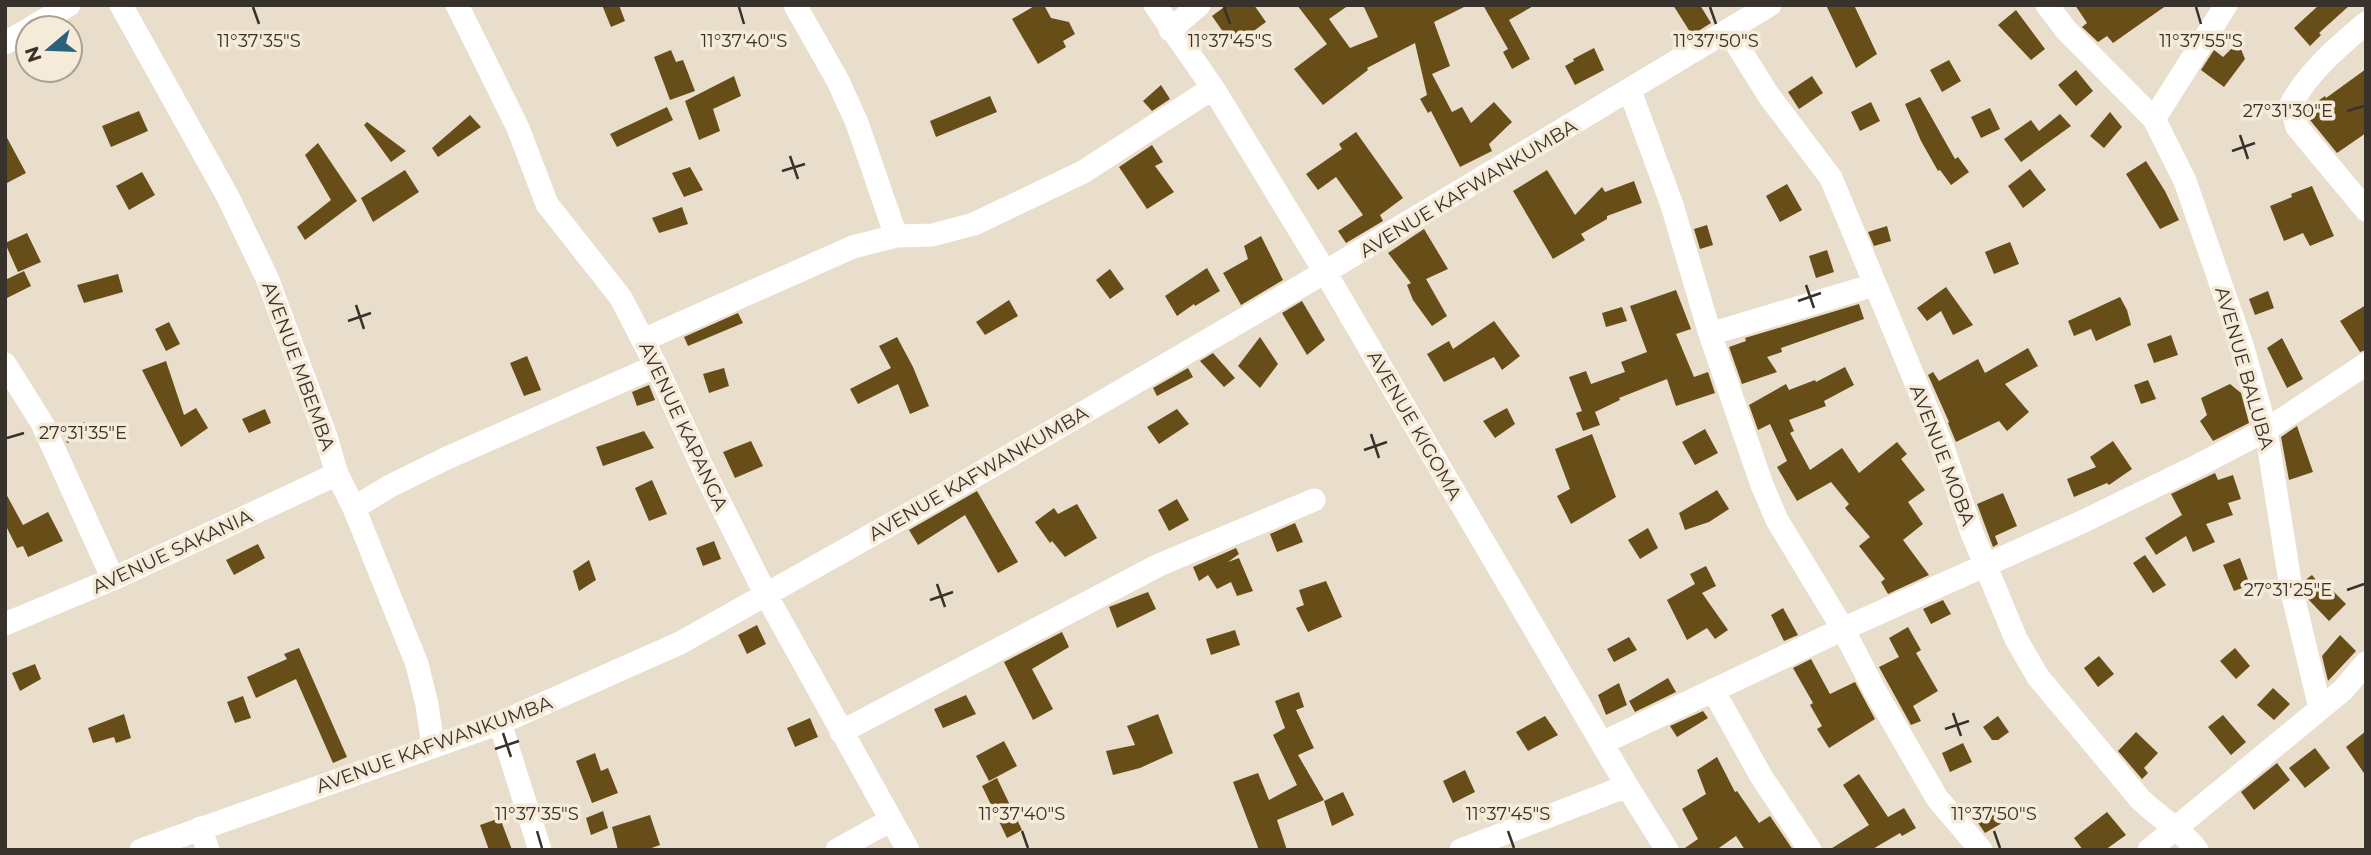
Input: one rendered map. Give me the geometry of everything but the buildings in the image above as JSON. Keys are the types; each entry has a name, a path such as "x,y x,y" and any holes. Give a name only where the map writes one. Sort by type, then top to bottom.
{"street":[{"name":"AVENUE MBEMBA","path":"121,5 228,197 267,278 337,474 354,508 417,664 428,705 433,745"},
{"name":"AVENUE KAPANGA","path":"457,5 518,128 547,204 621,298 765,593 908,850"},
{"path":"795,5 838,81 857,123 896,236"},
{"name":"AVENUE KIGOMA","path":"1155,5 1213,88 1325,272 1667,850"},
{"path":"1170,30 1199,5"},
{"name":"AVENUE KAFWANKUMBA","path":"141,850 204,839 433,745 500,723 680,643 944,494 1325,272 1770,5"},
{"name":"AVENUE BALUBA","path":"2047,5 2066,30 2154,119 2185,181 2243,348 2266,430 2291,588 2320,708"},
{"path":"2154,119 2226,5"},
{"path":"2366,23 2302,84 2291,104 2297,127 2366,210"},
{"name":"AVENUE MOBA","path":"1729,32 1769,96 1831,178 1943,448 1985,566 2016,639 2038,677 2140,799 2155,814 2176,828 2197,850"},
{"path":"643,340 853,247 896,236 932,235 974,224 1083,172 1213,88"},
{"path":"1630,91 1672,205 1710,334 1777,520 1843,629 1875,691 1937,798 1981,850"},
{"path":"1710,334 1874,285"},
{"path":"5,364 15,402 42,423 113,579"},
{"path":"1602,743 1843,629 2082,522 2266,430 2366,364"},
{"path":"354,508 390,486 447,458 656,366"},
{"name":"AVENUE SAKANIA","path":"5,624 113,579 337,474"},
{"path":"841,732 1159,565 1314,500"},
{"path":"2149,850 2343,690 2366,663"},
{"path":"1713,690 1761,776 1810,850"},
{"path":"500,723 540,850"},
{"path":"1461,850 1627,786"},
{"path":"837,850 891,820"}]}
